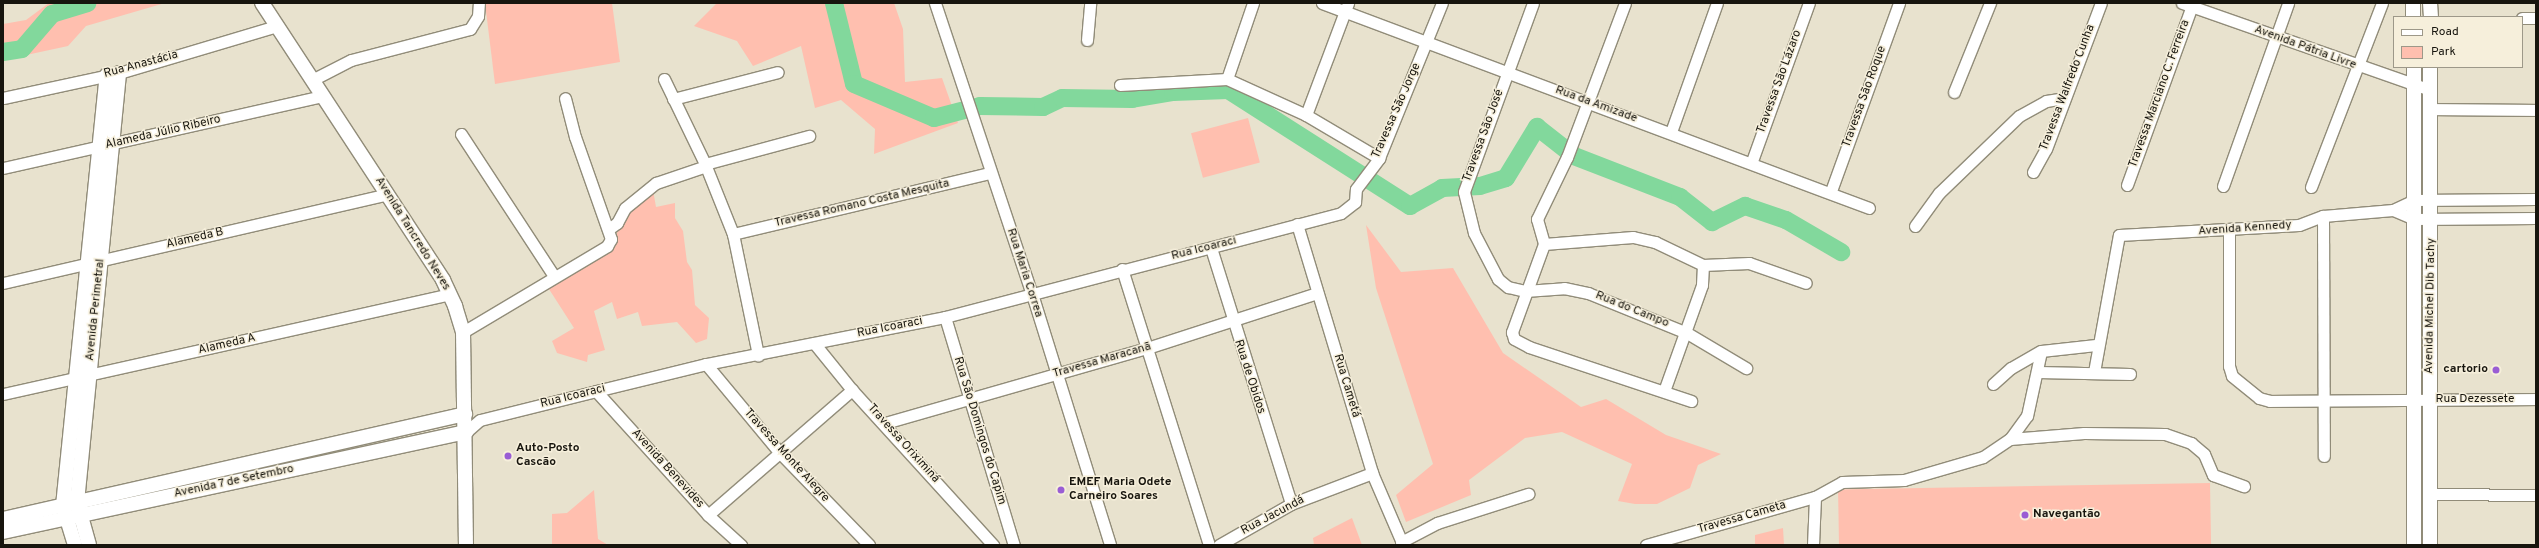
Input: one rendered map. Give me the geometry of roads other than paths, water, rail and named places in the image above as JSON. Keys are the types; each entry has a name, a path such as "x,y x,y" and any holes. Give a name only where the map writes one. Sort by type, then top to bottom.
{"street":[{"name":"Avenida Tancredo Neves","path":"262,3 387,194 450,294 462,332 466,432 466,545"},
{"path":"312,80 351,60 470,29 478,16 479,3"},
{"name":"Rua Maria Correa","path":"935,3 965,103 1032,294 1055,375 1110,545"},
{"path":"1087,40 1090,3"},
{"path":"1227,79 1253,3"},
{"name":"Rua da Amizade","path":"1322,3 1346,7 1427,43 1752,161 1831,191 1869,208"},
{"name":"Travessa São Jorge","path":"1297,224 1348,209 1355,202 1359,184 1379,158 1442,3"},
{"name":"Travessa São José","path":"1508,287 1498,279 1474,233 1464,192 1466,181 1533,3"},
{"path":"1625,3 1568,153 1550,196 1537,219 1544,244 1512,332 1514,339 1691,401"},
{"path":"1671,132 1717,3"},
{"name":"Travessa São Lázaro","path":"1752,161 1809,3"},
{"name":"Travessa São Roque","path":"1831,191 1899,3"},
{"path":"1954,92 1990,3"},
{"name":"Travessa Walfredo Cunha","path":"2033,172 2046,149 2101,3"},
{"path":"2223,186 2288,3"},
{"path":"2311,187 2355,66 2382,3"},
{"path":"2413,3 2413,16"},
{"path":"2430,3 2431,16"},
{"name":"Avenida Pátria Livre","path":"2189,4 2276,38 2355,66 2430,90"},
{"name":"Travessa Marciano C. Ferreira","path":"2127,184 2189,4"},
{"path":"1306,115 1346,7"},
{"path":"2523,18 2536,18"},
{"name":"Rua Anastácia","path":"3,98 113,74 277,26"},
{"name":"Avenida Michel Dib Tachy","path":"2414,68 2414,545"},
{"name":"Avenida Michel Dib Tachy","path":"2430,68 2432,199 2430,545"},
{"path":"673,100 778,72"},
{"name":"Avenida Perimetral","path":"75,545 64,513 83,378 113,74"},
{"path":"664,79 706,165 733,234 758,355"},
{"path":"1120,85 1227,79 1306,115 1379,158"},
{"name":"Alameda Júlio Ribeiro","path":"3,168 107,146 323,96"},
{"path":"462,332 554,276 607,246 613,234 575,137 565,98"},
{"path":"1915,226 1939,193 2019,116 2046,101 2064,98"},
{"path":"2430,109 2536,110"},
{"path":"461,134 554,276"},
{"path":"610,228 617,223 625,208 656,183 706,165 809,136"},
{"name":"Travessa Romano Costa Mesquita","path":"733,234 990,173"},
{"name":"Alameda B","path":"3,283 387,194"},
{"name":"Avenida Kennedy","path":"2096,345 2119,235 2229,231 2299,225 2323,216 2393,210 2414,200 2536,199"},
{"name":"Avenida Kennedy","path":"2393,210 2414,219 2536,218"},
{"path":"2323,216 2324,456"},
{"name":"Rua Icoaraci","path":"466,432 480,420 706,364 758,355 945,317 1122,268 1211,248 1297,224"},
{"name":"Rua Cametá","path":"1297,224 1372,473 1402,544"},
{"name":"Rua Dezessete","path":"2229,231 2229,366 2232,376 2259,398 2270,402 2536,399"},
{"path":"1544,244 1633,237 1655,242 1703,265 1749,263 1806,283"},
{"name":"Rua de Obidos","path":"1211,248 1231,321 1290,504"},
{"path":"1664,392 1687,333 1702,285 1703,265"},
{"path":"1122,268 1209,545"},
{"name":"Rua do Campo","path":"1508,287 1526,291 1564,288 1588,293 1687,333 1746,368"},
{"name":"Travessa Maracanã","path":"885,422 968,400 1147,348 1317,293"},
{"name":"Alameda A","path":"3,394 83,378 450,294"},
{"name":"Rua São Domingos do Capim","path":"945,317 968,400 1014,545"},
{"name":"Travessa Oriximiná","path":"814,343 852,390 885,422 993,545"},
{"path":"1993,384 2011,368 2041,351 2096,345 2094,372"},
{"path":"2010,439 2027,416 2038,372 2041,351"},
{"name":"Travessa Monte Alegre","path":"706,364 780,453 869,545"},
{"path":"2038,372 2094,372 2130,374"},
{"name":"Avenida Perimetral","path":"83,378 77,502 79,517 89,545"},
{"path":"708,515 852,390"},
{"name":"Avenida Benevides","path":"596,391 708,515 741,545"},
{"path":"3,519 64,513 77,502 158,482 465,414 480,420"},
{"name":"Avenida 7 de Setembro","path":"3,532 64,513 79,517 161,497 466,432"},
{"path":"2010,439 2084,433 2165,434 2191,443 2204,454 2213,475 2244,486"},
{"name":"Travessa Cameta","path":"1646,545 1815,497 1842,482 1904,480 1954,468 1983,457 2010,439"},
{"path":"272,457 276,472"},
{"name":"Rua Jacundá","path":"1219,545 1290,504 1372,473"},
{"path":"158,482 161,497"},
{"path":"1402,544 1448,518 1528,494"},
{"path":"2430,494 2536,495"},
{"path":"1814,545 1815,497"}],"waterway":[{"path":"3,52 22,49 52,14 87,3"},
{"path":"834,3 854,84 934,118 980,106 1043,107 1062,98 1132,99 1173,92 1228,90 1410,206 1442,188 1480,186 1506,178 1537,127 1574,156 1680,197 1712,222 1745,206 1786,220 1841,252"}],"place":[{"name":"cartorio","path":"2496,370"},
{"name":"Auto-Posto Cascão","path":"508,456"},
{"name":"EMEF Maria Odete Carneiro Soares","path":"1061,490"},
{"name":"Navegantão","path":"2025,515"}]}
